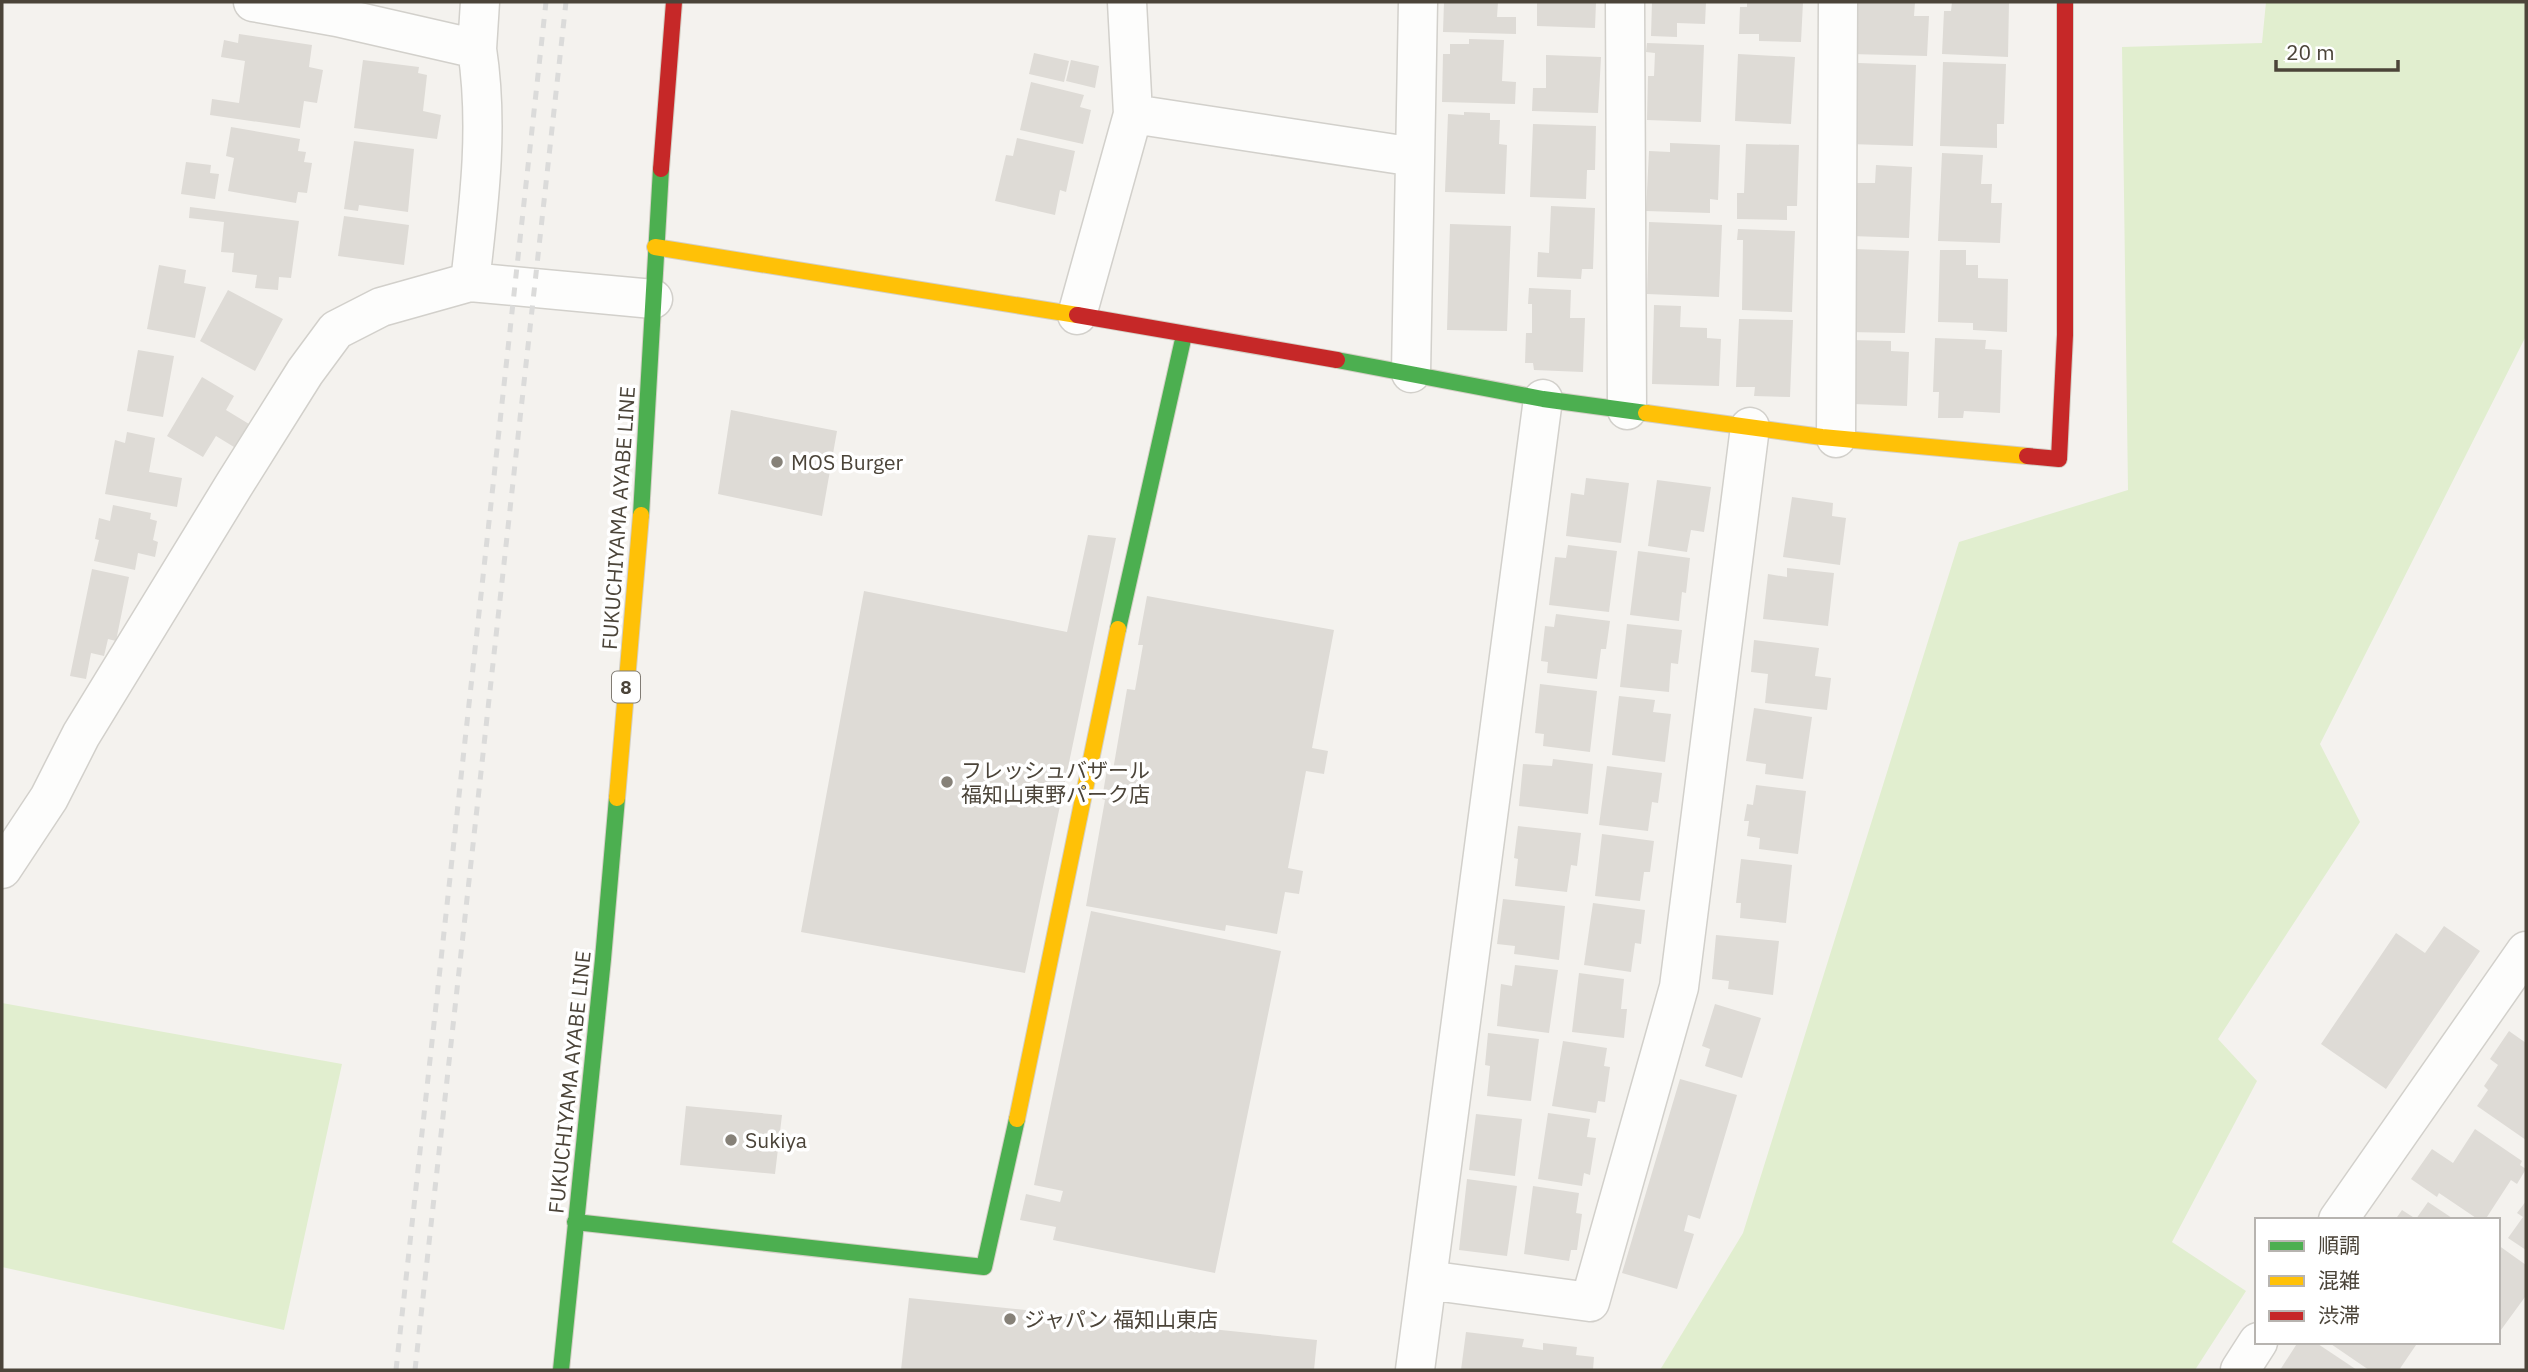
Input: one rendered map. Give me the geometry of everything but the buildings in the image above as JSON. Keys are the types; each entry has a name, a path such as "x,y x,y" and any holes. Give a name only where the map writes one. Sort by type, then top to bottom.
{"street":[{"path":"253,2 337,17 477,49"},
{"path":"470,282 483,161 481,75 477,49 480,2"},
{"name":"FUKUCHIYAMA AYABE LINE","path":"561,1370 603,959 640,529 655,247 674,2"},
{"path":"1077,315 1133,114 1127,2"},
{"path":"1411,373 1418,2"},
{"path":"1625,2 1627,410"},
{"path":"1836,439 1838,2"},
{"path":"655,247 1077,315 1411,373 1543,399 1836,439 2059,459 2065,335 2065,2"},
{"path":"1133,114 1415,157"},
{"path":"2,869 49,798 81,735 234,485 305,372 336,330 381,307 470,282 653,299"},
{"path":"576,1222 984,1267 1004,1185 1096,729 1184,335"},
{"path":"1415,1370 1543,399"},
{"path":"1427,1280 1590,1302 1679,987 1750,427"},
{"path":"2339,1218 2526,951"},
{"path":"2239,1370 2257,1344"}],"green space":[{"path":"2266,2 2526,2 2526,336 2320,744 2360,822 2218,1039 2257,1081 2172,1242 2246,1291 2195,1370 1660,1370 1743,1233 1959,542 2128,490 2122,47 2262,43"},
{"path":"2,1003 342,1064 284,1330 2,1267"}],"railway":[{"path":"396,1370 546,2"},
{"path":"415,1370 566,2"}],"traffic: fast":[{"path":"641,515 661,169"},
{"path":"1118,629 1184,335"},
{"path":"1337,360 1543,399 1646,413"},
{"path":"561,1370 617,798"},
{"path":"575,1222 984,1267 1017,1119"}],"traffic: slow":[{"path":"655,247 1077,315"},
{"path":"1646,413 1822,437 2027,456"},
{"path":"617,798 641,515"},
{"path":"1017,1119 1118,629"}],"traffic: jam":[{"path":"661,169 674,2"},
{"path":"2027,456 2059,459 2065,335 2065,2"},
{"path":"1077,315 1337,360"}],"place":[{"name":"MOS Burger","path":"777,462"},
{"name":"フレッシュバザール 福知山東野パーク店","path":"947,782"},
{"name":"Sukiya","path":"731,1140"},
{"name":"ジャパン 福知山東店","path":"1010,1319"}]}
